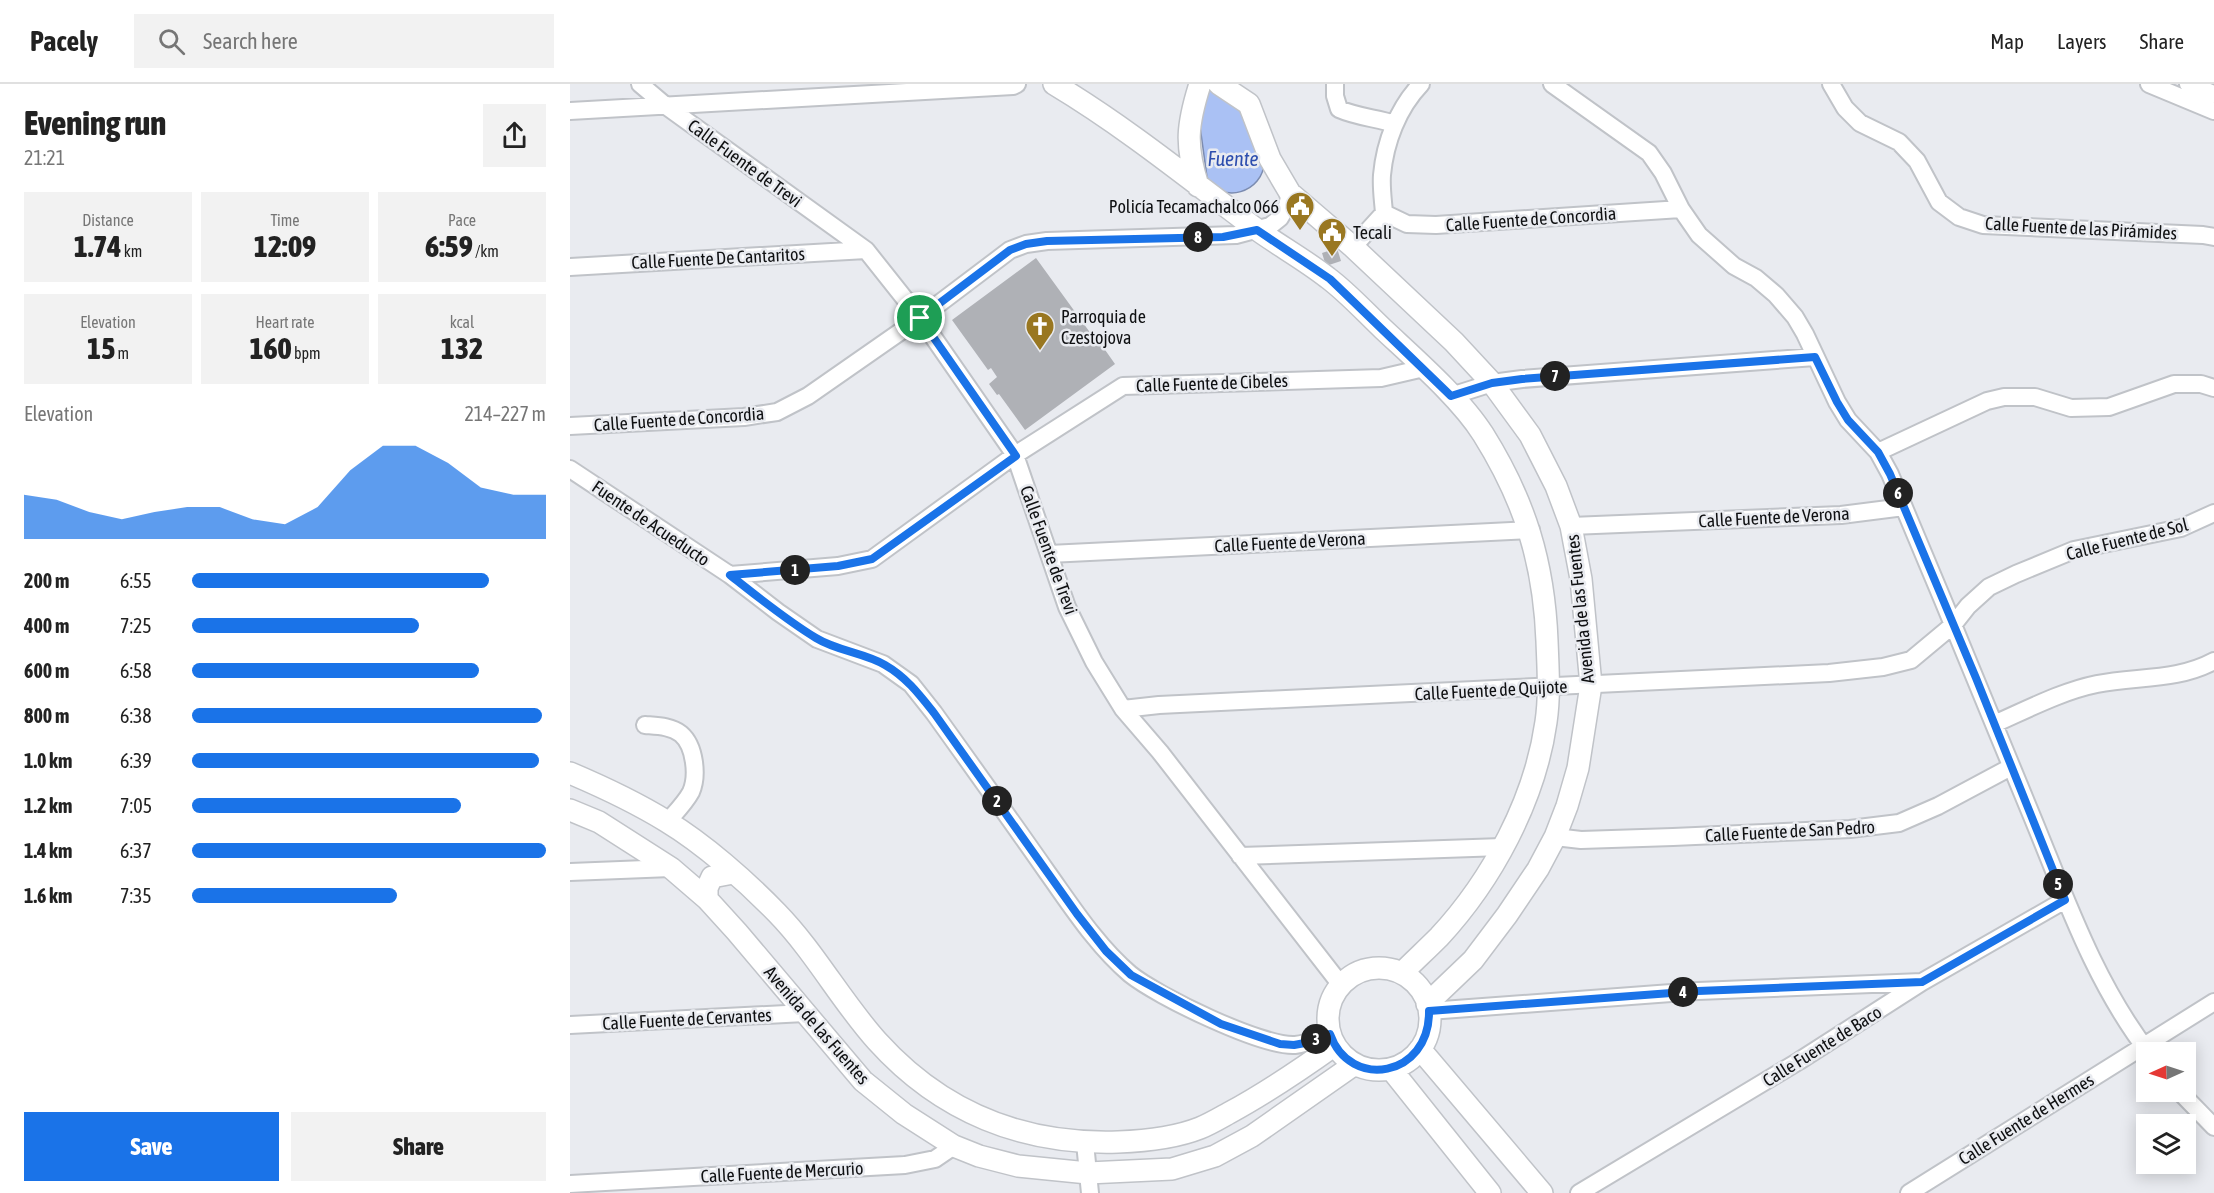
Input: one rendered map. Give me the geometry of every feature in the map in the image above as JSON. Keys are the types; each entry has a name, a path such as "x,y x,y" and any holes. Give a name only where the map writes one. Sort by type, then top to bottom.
{"main road":[{"name":"Avenida de las Fuentes","path":"1054,84 1085,102 1165,159 1257,230 1330,279 1424,368 1482,432 1507,477 1530,530 1541,577 1547,625 1549,687 1546,722 1537,765 1523,806 1502,848 1466,904 1439,937 1402,973"},
{"path":"1198,186 1190,159 1188,136 1200,84"},
{"name":"Avenida de las Fuentes","path":"1219,84 1249,94 1270,159 1290,193 1353,247 1454,342 1492,383 1530,435 1556,486 1571,526 1581,579 1591,685 1578,768 1567,806 1555,837 1538,869 1473,960 1428,1007"},
{"name":"Avenida de las Fuentes","path":"570,773 676,828 734,873 777,913 878,1042 921,1081 950,1102 983,1119 1025,1134 1085,1143 1136,1142 1170,1137 1200,1128 1261,1096 1332,1039"},
{"name":"Avenida de las Fuentes","path":"570,810 599,822 671,868 707,899 737,932 863,1081 904,1114 954,1146 979,1156 1089,1183 1172,1169 1215,1156 1252,1136 1355,1064"},
{"path":"671,868 683,860 686,855 676,828"},
{"path":"707,899 707,888 712,877 734,873"},
{"path":"1376,968 1402,973 1413,981 1422,991 1428,1007 1429,1024 1420,1049 1407,1061 1391,1069 1373,1070 1355,1064 1344,1056 1332,1039 1328,1021 1333,996 1341,985 1351,976 1363,970 1376,968"},
{"path":"1420,1049 1542,1193"},
{"path":"1391,1069 1490,1193"}],"street":[{"name":"Calle Fuente de Trevi","path":"640,84 666,106 866,250 920,318 1016,456 1067,607 1094,662 1123,709 1160,752 1341,985"},
{"path":"570,111 1001,87 1017,84"},
{"path":"1335,84 1335,96 1339,109 1395,124"},
{"path":"1353,247 1384,213 1382,175 1388,142 1407,98 1420,84"},
{"path":"1552,84 1649,153 1663,172 1681,209 1699,236 1734,266 1756,278 1776,295 1795,317 1848,420 1878,452 1904,507 1976,678 2065,900 2108,990 2141,1042"},
{"name":"Calle Fuente de las Pirámides","path":"1831,84 1845,108 1860,123 1899,142 1917,161 1940,202 1959,217 1983,225 2214,237"},
{"path":"2149,84 2214,111"},
{"path":"2188,84 2214,94"},
{"name":"Calle Fuente de Concordia","path":"570,426 744,417 777,412 808,396 920,318 1010,250 1026,244 1047,241 1223,237 1270,226 1280,218 1287,206 1290,193"},
{"name":"Calle Fuente de Concordia","path":"1384,213 1407,224 1436,225 1681,209"},
{"name":"Calle Fuente De Cantaritos","path":"570,267 866,250"},
{"path":"1451,396 1492,383 1522,379 1815,357"},
{"name":"Calle Fuente de Cibeles","path":"730,575 838,566 872,559 1016,456 1123,386 1381,378 1424,368"},
{"path":"1878,452 1987,400 2035,397 2071,408 2109,407 2174,384 2200,384 2214,388"},
{"name":"Fuente de Acueducto","path":"570,469 730,575 817,639 884,664 911,684 1077,914 1106,951 1131,975 1221,1024 1280,1044 1294,1045 1332,1039"},
{"name":"Calle Fuente de Verona","path":"1571,526 1841,515 1904,507"},
{"name":"Calle Fuente de Sol","path":"1953,625 1968,606 1989,587 2016,574 2074,550 2181,528 2214,513"},
{"name":"Calle Fuente de Verona","path":"1049,554 1530,530"},
{"name":"Calle Fuente de Quijote","path":"1123,709 1159,705 1829,672 1883,667 1911,660 1953,625"},
{"path":"1994,724 2040,703 2096,684 2162,677 2197,670 2214,661"},
{"path":"645,725 659,726 680,734 687,741 694,762 692,790 676,828"},
{"name":"Calle Fuente de San Pedro","path":"1555,837 1581,840 1850,830 1899,823 2012,768"},
{"path":"1240,856 1502,848"},
{"path":"570,873 671,868"},
{"name":"Calle Fuente de Baco","path":"1579,1193 1789,1067 1922,982 2065,900"},
{"path":"1428,1007 1698,991 1922,982"},
{"name":"Calle Fuente de Hermes","path":"2156,1042 2214,1002"},
{"name":"Calle Fuente de Cervantes","path":"570,1025 805,1013"},
{"name":"Calle Fuente de Hermes","path":"1909,1193 2136,1055"},
{"path":"2190,1102 2214,1127"},
{"path":"1085,1143 1089,1183"},
{"name":"Calle Fuente de Mercurio","path":"570,1184 905,1165 935,1159 954,1146"}],"water":[{"name":"Fuente","path":"1208,84 1249,106 1258,135 1264,156 1262,172 1250,188 1241,192 1222,191 1213,186 1207,177 1199,119"}],"building":[{"name":"Tecali","path":"1337,248 1341,261 1326,266 1322,253"},
{"name":"Parroquia de Czestojova","path":"1036,258 1115,364 1025,430 989,384 997,377 991,368 988,370 952,320"}],"place":[{"name":"Policía Tecamachalco 066","path":"1300,232"},
{"name":"Tecali","path":"1332,258"},
{"name":"Parroquia de Czestojova","path":"1040,352"}],"route":[{"path":"1257,230 1330,279 1451,396 1492,383 1522,379 1815,357 1848,420 1878,452 1890,474 1976,678 2065,900 1922,982 1698,991 1429,1011 1426,1037 1420,1049 1407,1061 1391,1069 1373,1070 1355,1064 1344,1056 1330,1034 1305,1043 1280,1044 1221,1024 1131,975 1106,951 911,684 884,664 817,639 730,575 838,566 872,559 1016,456 920,318 1010,250 1026,244 1047,241 1223,237 1257,230"}]}
